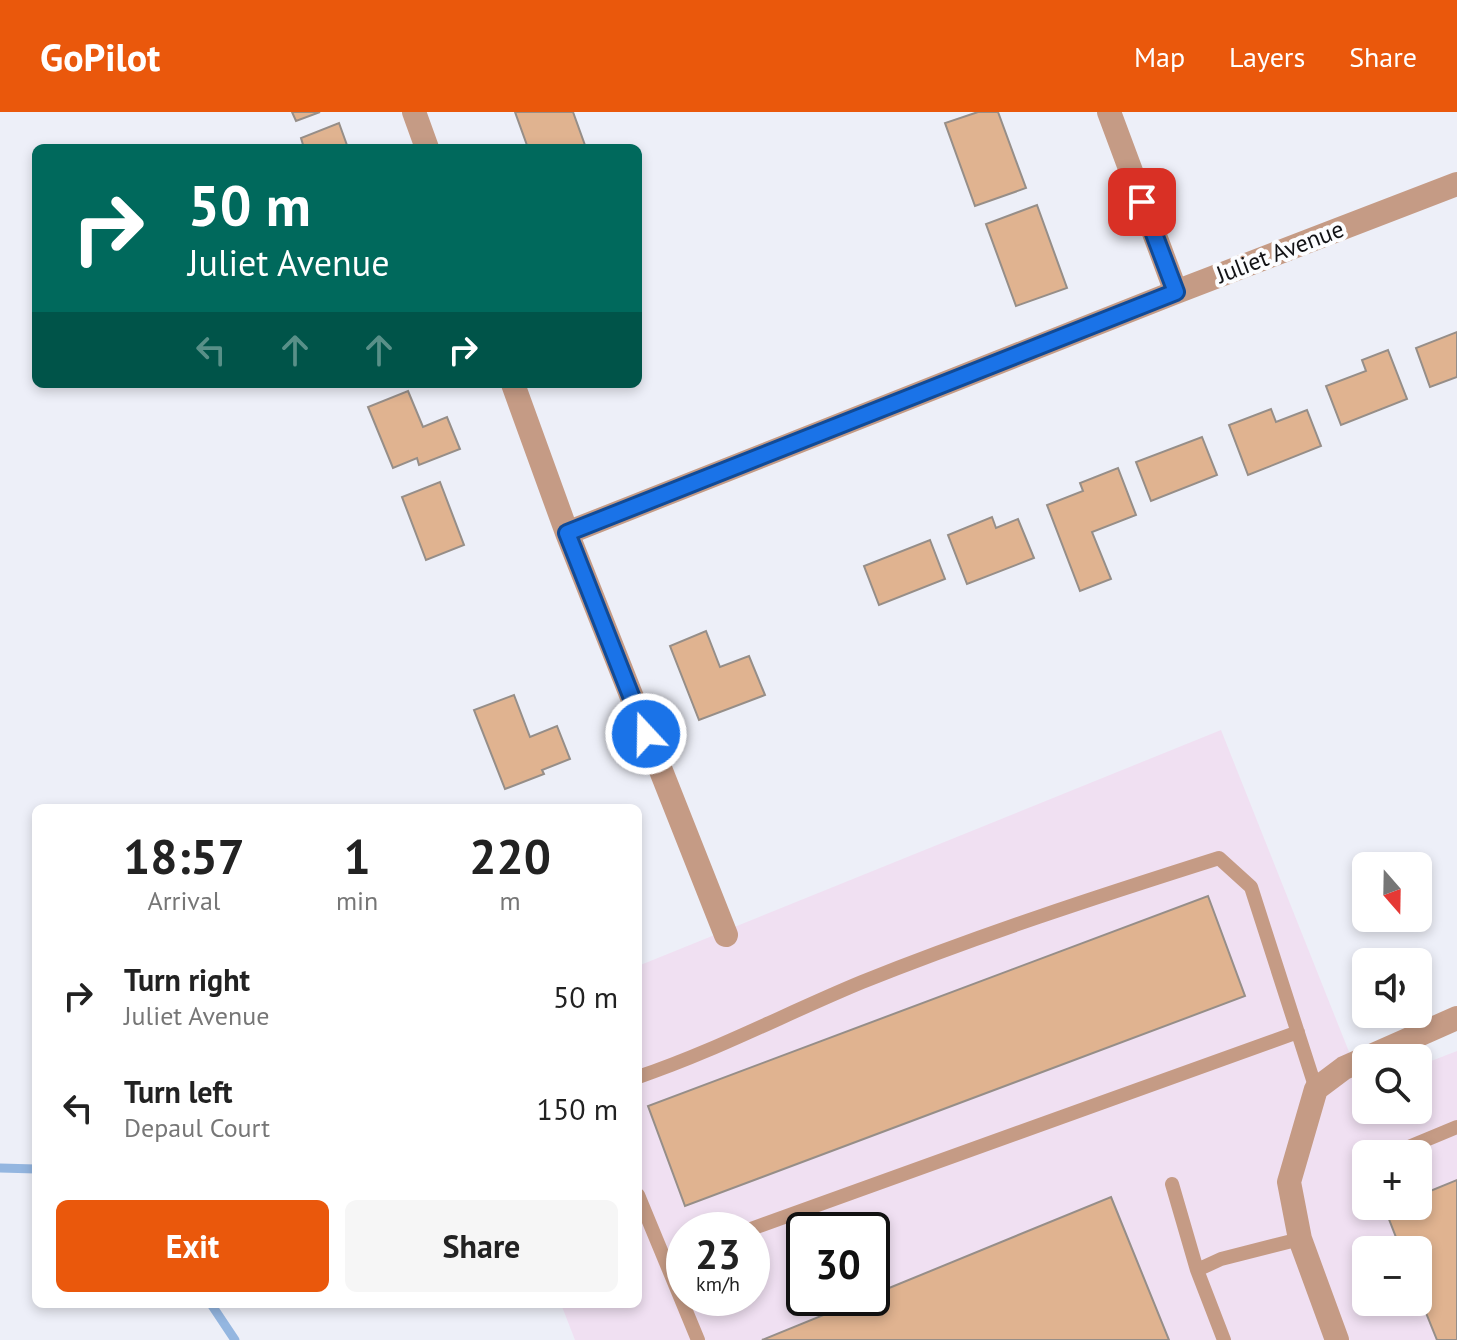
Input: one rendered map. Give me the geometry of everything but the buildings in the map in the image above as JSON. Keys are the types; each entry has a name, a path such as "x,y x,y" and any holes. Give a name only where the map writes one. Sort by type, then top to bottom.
{"street":[{"path":"414,112 426,144"},
{"path":"1109,112 1176,292"},
{"name":"Juliet Avenue","path":"567,533 1457,184"},
{"path":"514,388 567,533 726,935"},
{"path":"1337,1340 1300,1239 1289,1182 1316,1089 1344,1068 1457,1018"}],"lane":[{"path":"642,1076 862,982 1112,892 1219,858 1251,887 1316,1089"},
{"path":"770,1222 1298,1032"},
{"path":"1426,1140 1457,1127"},
{"path":"1172,1184 1197,1270 1224,1340"},
{"path":"642,1205 698,1340"},
{"path":"1197,1270 1221,1259 1300,1239"}],"shaded area":[{"path":"1221,730 1352,1059 1352,1124 1432,1124 1432,1061 1457,1051 1457,1340 575,1340 563,1308 642,1308 642,964"}],"waterway":[{"path":"0,1168 32,1169"},
{"path":"214,1308 235,1340"}],"route":[{"path":"646,734 567,533 1176,292 1142,202"}]}
